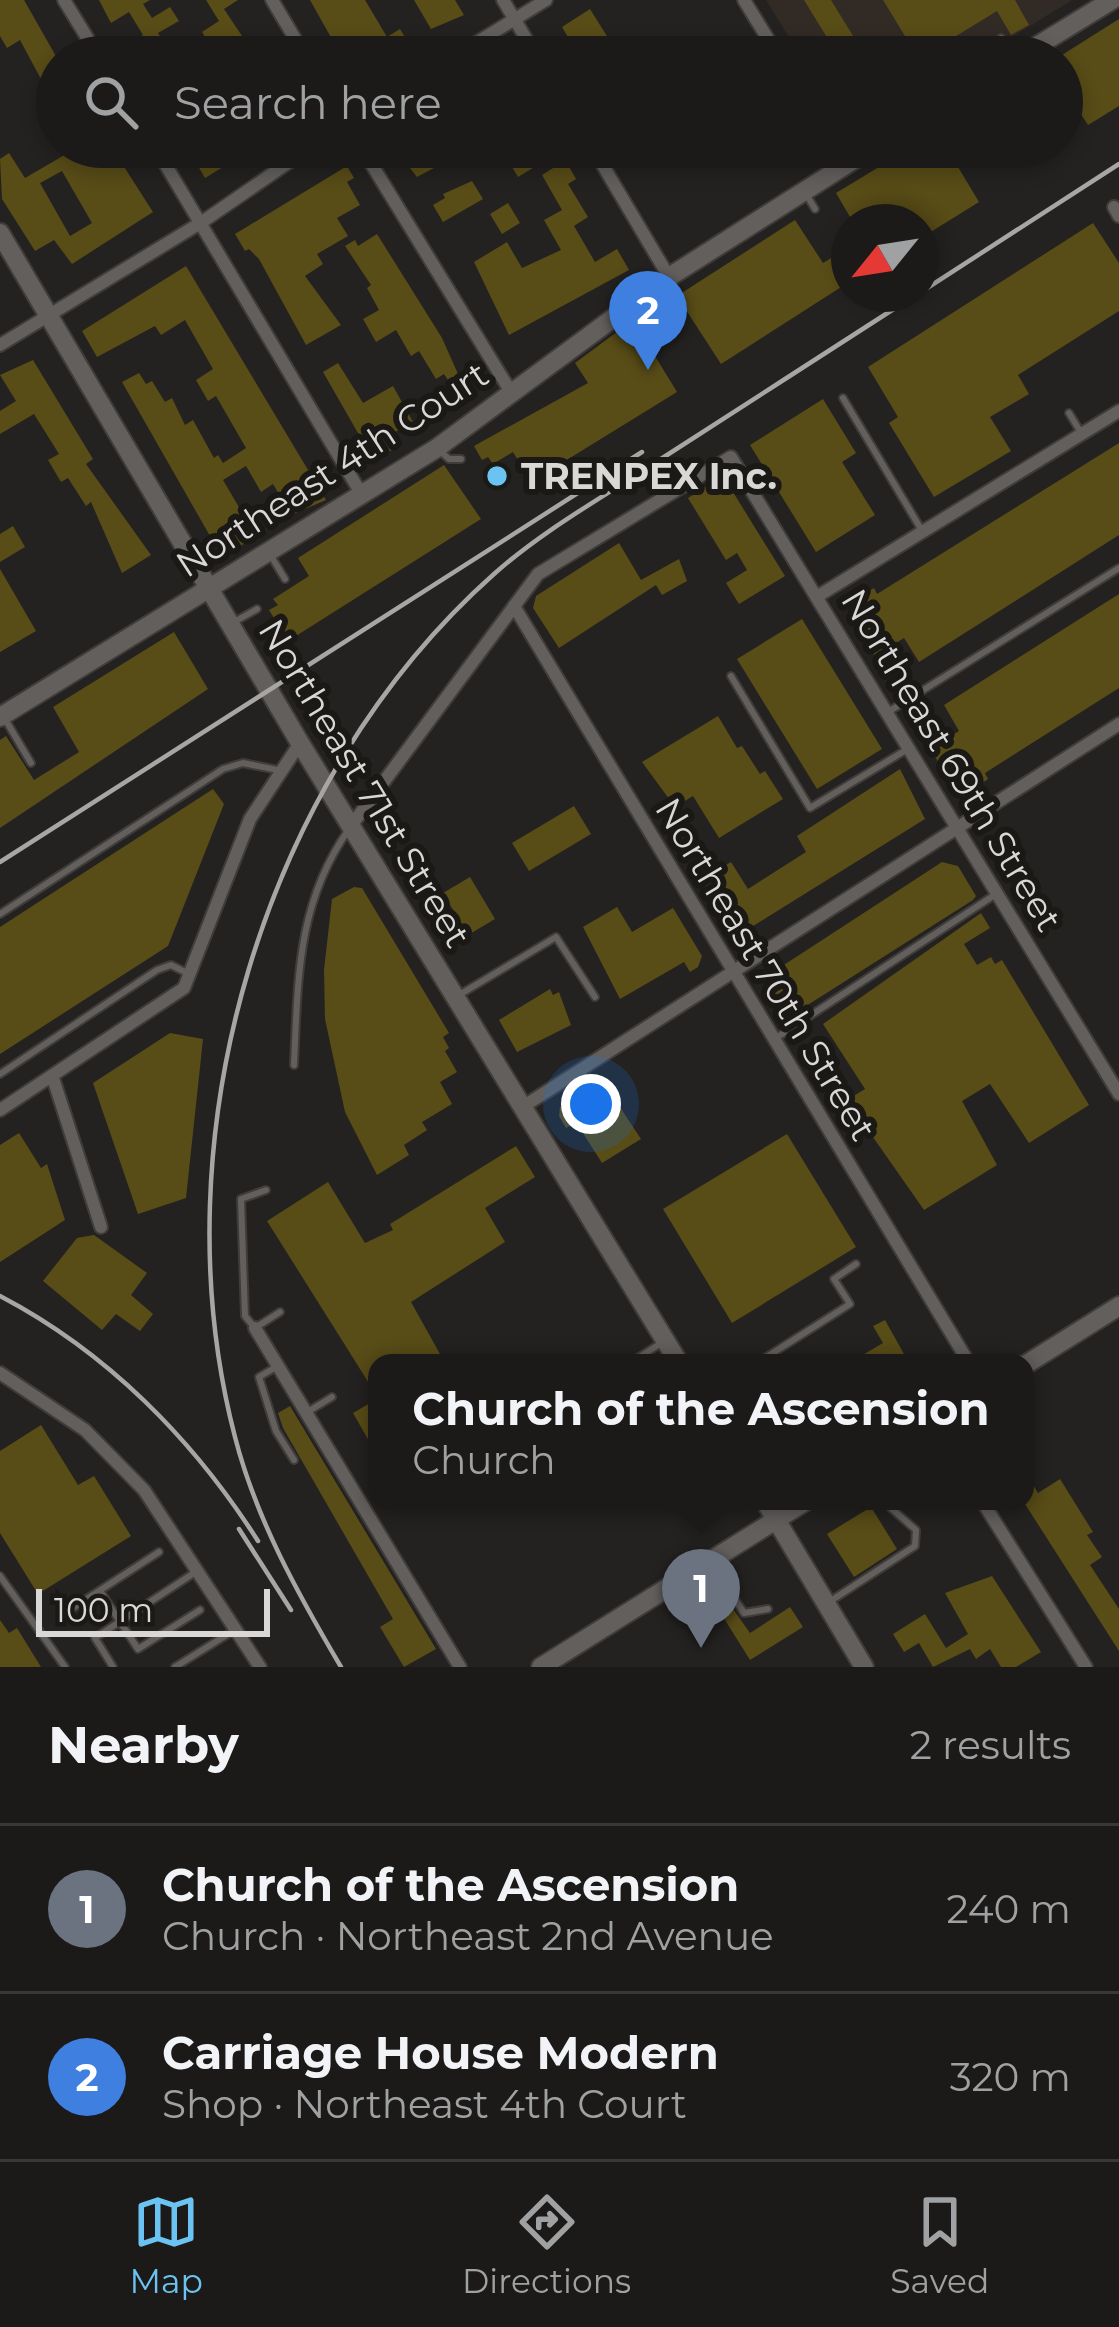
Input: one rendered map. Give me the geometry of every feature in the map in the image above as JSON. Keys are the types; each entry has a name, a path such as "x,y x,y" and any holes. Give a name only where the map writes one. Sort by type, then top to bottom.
{"street":[{"path":"64,0 87,36"},
{"path":"272,0 293,36"},
{"path":"503,0 524,36"},
{"path":"487,36 546,0"},
{"path":"744,0 766,36"},
{"path":"1055,36 1112,0"},
{"path":"168,168 362,495"},
{"path":"0,345 202,223 281,168"},
{"path":"374,168 511,392"},
{"path":"604,168 669,277"},
{"name":"Northeast 4th Court","path":"1,714 437,448 511,392 652,301 669,277 804,190 827,168"},
{"name":"Northeast 71st Street","path":"0,233 300,743 675,1354"},
{"path":"818,596 1119,411"},
{"name":"Northeast 69th Street","path":"514,606 538,574 731,457 1119,1094"},
{"path":"351,826 514,606"},
{"name":"Northeast 70th Street","path":"514,606 963,1354"},
{"path":"524,1106 1119,724"},
{"path":"0,1111 184,988 250,819 300,743"},
{"path":"52,1078 101,1227"},
{"path":"1034,1360 1118,1310"},
{"path":"255,1328 456,1666"},
{"path":"0,1373 86,1430 144,1490 260,1667"},
{"path":"770,1510 864,1667"},
{"path":"541,1667 791,1510"},
{"path":"988,1510 1086,1667"}],"lane":[{"path":"804,190 815,209"},
{"path":"843,398 922,532"},
{"path":"1069,413 1082,434"},
{"path":"437,448 449,459 461,458"},
{"path":"270,553 285,579"},
{"path":"888,712 1119,568"},
{"path":"232,624 257,609"},
{"path":"731,676 810,808 909,748"},
{"path":"1,714 31,763"},
{"path":"0,914 223,769 243,763 281,771"},
{"path":"294,1065 303,925 322,871 351,826"},
{"path":"773,1040 997,893"},
{"path":"456,997 556,937 595,997"},
{"path":"0,1073 157,970 171,965 189,974"},
{"path":"266,1190 241,1199 245,1316 255,1328 280,1312"},
{"path":"771,1354 850,1304 834,1279 856,1264"},
{"path":"644,1354 666,1340"},
{"path":"278,1365 260,1377 276,1431 294,1460"},
{"path":"306,1412 332,1397"},
{"path":"825,1604 915,1546 916,1530 893,1510"},
{"path":"62,1615 159,1552"},
{"path":"710,1561 745,1613 767,1610"},
{"path":"113,1667 95,1638 197,1571"},
{"path":"0,1576 65,1667"},
{"path":"100,1591 138,1649 200,1610"},
{"path":"175,1667 236,1630"}],"shaded area":[{"path":"766,0 1072,0 1014,36 788,36"}],"building":[{"path":"0,0 24,0 44,36 36,36 36,70 20,40 7,48 0,36"},
{"path":"99,0 150,0 143,4 152,18 170,7 179,21 160,36 141,36 129,12 111,23"},
{"path":"206,0 238,0 224,9 242,36 204,36 202,32 219,21"},
{"path":"310,0 365,0 386,36 330,36"},
{"path":"414,0 455,0 464,15 431,29"},
{"path":"804,0 831,0 853,36 826,36"},
{"path":"883,0 1015,0 1029,25 1011,35 997,11 956,36 905,36"},
{"path":"590,9 607,36 567,36 562,27"},
{"path":"1119,19 1119,106 1088,125 1083,117 1083,42"},
{"path":"9,153 25,178 42,168 125,168 153,212 72,264 54,240 35,251 2,199 0,159","holes":["62,171 92,223 70,236 40,183"]},
{"path":"199,168 221,168 205,178"},
{"path":"348,168 354,178 347,182 360,205 337,218 348,236 317,254 323,264 305,276 341,325 306,345 259,259 249,249 245,251 235,234"},
{"path":"410,168 434,168 417,177"},
{"path":"513,168 533,168 518,177"},
{"path":"553,168 570,168 576,179 568,184 588,217 574,226 595,262 617,249 629,270 509,335 474,262 507,242 522,268 561,250 544,220 562,210 542,175"},
{"path":"877,168 959,168 979,202 939,227 939,204 842,204 836,193"},
{"path":"472,181 483,199 443,222 433,205 445,198 443,194"},
{"path":"508,203 520,223 502,234 490,214"},
{"path":"795,220 823,263 831,258 831,294 721,364 677,296"},
{"path":"1093,223 1119,263 1119,311 1018,375 1029,394 990,417 1011,451 934,497 889,423 898,417 868,367"},
{"path":"377,234 442,338 458,374 448,380 444,374 436,379 419,351 411,356 396,330 376,342 363,319 379,310 367,288 371,285 345,246 355,240 358,246"},
{"path":"186,266 326,500 291,515 273,484 261,492 246,466 223,480 246,519 256,513 267,530 222,557 122,382 139,373 146,384 152,381 165,402 172,398 185,425 193,420 214,458 218,455 223,463 246,448 216,396 208,401 196,380 213,369 185,320 161,335 155,326 97,357 82,331"},
{"path":"633,320 677,392 531,482 513,452 493,464 488,457 482,460 474,446 588,383 575,363"},
{"path":"33,360 93,459 86,464 151,555 122,573 91,502 86,506 68,478 61,482 48,460 59,454 34,414 0,434 0,411 16,401 0,375"},
{"path":"338,363 363,403 393,386 413,422 388,436 395,448 374,461 323,372"},
{"path":"823,399 856,453 842,462 875,515 816,552 750,445"},
{"path":"1119,443 1119,535 919,662 904,638 875,656 851,618 857,599 874,588 877,594"},
{"path":"444,465 481,519 288,641 269,610 278,605 273,599 309,576 298,558"},
{"path":"723,476 785,576 739,604 726,583 747,570 737,553 726,560 688,498"},
{"path":"13,526 25,547 0,562 0,534"},
{"path":"619,543 641,580 679,559 687,581 662,595 656,585 559,648 533,608 536,596"},
{"path":"0,569 36,631 0,652"},
{"path":"1119,594 1119,688 985,773 988,779 972,790 951,784 930,748 959,731 944,705"},
{"path":"802,619 882,749 817,789 737,659"},
{"path":"174,632 208,689 0,828 0,740 6,736 34,780 79,752 53,707"},
{"path":"718,716 737,748 742,746 760,774 765,771 783,799 719,838 693,796 675,807 642,762"},
{"path":"900,769 925,819 745,931 731,928 701,880 731,862 748,889 806,852 797,836"},
{"path":"213,789 224,804 168,946 0,1054 0,927"},
{"path":"574,806 591,834 529,871 512,843"},
{"path":"942,862 958,866 976,896 973,900 784,1020 765,991 770,974"},
{"path":"470,877 495,919 468,935 443,893"},
{"path":"354,887 362,888 449,1033 443,1037 449,1048 445,1051 457,1072 440,1082 452,1104 422,1122 427,1130 404,1145 409,1155 377,1175 345,1112 325,1019 324,970 332,899"},
{"path":"617,907 632,932 673,908 702,956 698,967 690,972 684,962 620,999 583,927"},
{"path":"981,913 990,928 964,944 977,965 991,957 995,964 1002,960 1089,1105 1029,1143 990,1084 962,1101 997,1165 924,1210 847,1100 865,1089 823,1024"},
{"path":"550,989 553,995 559,992 571,1025 517,1052 499,1020"},
{"path":"170,1033 203,1039 186,1198 138,1214 93,1083"},
{"path":"602,1080 641,1139 602,1163 576,1122 566,1128 559,1116 560,1107"},
{"path":"19,1133 41,1168 47,1164 65,1220 0,1262 0,1145"},
{"path":"787,1134 856,1247 732,1323 663,1209"},
{"path":"516,1146 535,1177 485,1208 505,1242 411,1302 440,1354 368,1354 368,1382 267,1221 328,1182 365,1243 393,1230 390,1224"},
{"path":"94,1235 147,1273 131,1295 153,1314 140,1331 116,1314 102,1330 43,1281 77,1238"},
{"path":"885,1320 904,1354 864,1354 883,1343 873,1326"},
{"path":"368,1404 368,1439 353,1413"},
{"path":"290,1406 436,1649 404,1667 380,1627 393,1619 283,1428 278,1413"},
{"path":"41,1425 78,1485 94,1476 131,1536 38,1594 0,1533 0,1451"},
{"path":"1060,1479 1093,1532 1087,1535 1102,1557 1090,1565 1119,1609 1119,1651 1029,1510 1034,1510 1034,1487 1038,1493"},
{"path":"873,1510 897,1549 854,1577 827,1534"},
{"path":"992,1576 1041,1652 1016,1667 1001,1667 990,1649 976,1659 970,1649 933,1667 919,1643 904,1652 893,1634 925,1614 946,1648 968,1634 945,1593"},
{"path":"719,1589 750,1633 790,1607 803,1627 750,1660 710,1596"},
{"path":"0,1620 9,1633 17,1628 41,1667 0,1667"}],"railway":[{"path":"939,280 1119,164"},
{"path":"341,1667 294,1584 254,1497 235,1437 214,1323 210,1205 222,1087 248,971 290,859 345,754 413,658 494,574 570,517 889,312"},
{"path":"0,862 642,452"},
{"path":"0,1296 76,1344 145,1401 205,1468 258,1541"},
{"path":"239,1529 291,1610"}],"place":[{"name":"Carriage House Modern","path":"648,370"},
{"name":"TRENPEX Inc.","path":"497,476"},
{"name":"Church of the Ascension","path":"701,1648"}]}
